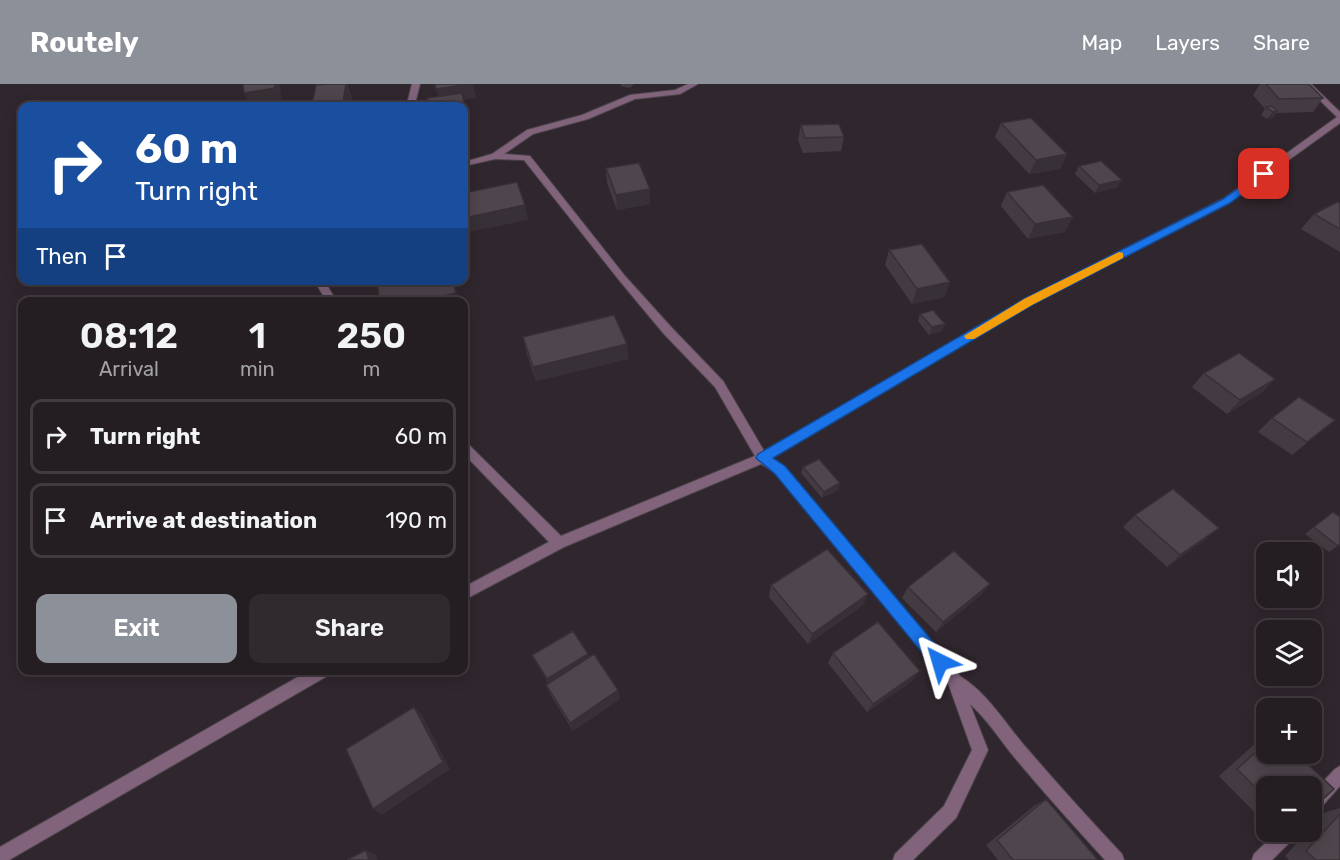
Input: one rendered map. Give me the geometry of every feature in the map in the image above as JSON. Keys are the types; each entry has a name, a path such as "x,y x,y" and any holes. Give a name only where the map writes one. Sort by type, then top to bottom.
{"street":[{"path":"412,102 416,84"},
{"path":"495,156 530,132 541,128 585,117 633,97 677,92 694,84"},
{"path":"468,592 559,543 762,458 1028,302 1226,201 1340,118 1306,84"},
{"path":"468,162 495,156 527,158 622,278 668,332 719,384 762,458 780,470 954,679 989,711 1002,731 1051,789 1116,860"},
{"path":"468,451 559,543"},
{"path":"0,856 315,675"},
{"path":"901,860 951,812 980,750 954,679"},
{"path":"1322,794 1340,774"},
{"path":"1260,860 1277,842"}],"building":[{"path":"243,84 275,84 275,88 244,93"},
{"path":"346,84 343,102 312,102 316,85"},
{"path":"435,84 471,84 436,89"},
{"path":"1266,84 1309,84 1323,98 1279,99"},
{"path":"462,93 464,102 428,102 427,98"},
{"path":"1272,106 1277,111 1273,112 1266,107"},
{"path":"1031,118 1067,154 1036,160 1001,123"},
{"path":"839,124 844,137 805,138 801,125"},
{"path":"1101,161 1122,180 1099,185 1079,166"},
{"path":"639,163 650,189 616,195 606,168"},
{"path":"517,182 525,205 468,217 468,192"},
{"path":"1043,185 1073,217 1035,224 1007,192"},
{"path":"1337,202 1340,203 1340,229 1314,214"},
{"path":"922,244 950,282 917,289 889,250"},
{"path":"377,285 454,285 456,293 439,297 379,297"},
{"path":"933,310 945,324 932,327 920,314"},
{"path":"614,315 627,344 533,367 523,337"},
{"path":"1239,353 1275,379 1240,400 1204,373"},
{"path":"1299,397 1335,420 1307,442 1272,418"},
{"path":"819,459 840,483 824,492 803,467"},
{"path":"1173,489 1219,528 1180,555 1135,515"},
{"path":"1333,512 1340,517 1340,544 1338,546 1314,527"},
{"path":"827,549 868,594 812,634 771,585"},
{"path":"954,551 990,584 943,622 908,587"},
{"path":"878,622 920,671 873,704 833,653"},
{"path":"573,631 588,654 547,679 532,655"},
{"path":"594,654 618,690 570,723 546,685"},
{"path":"414,707 443,762 373,809 346,749"},
{"path":"1256,752 1256,764 1308,764 1320,776 1256,776 1256,788 1237,769"},
{"path":"1322,778 1334,789 1322,800"},
{"path":"1046,799 1098,860 1013,860 997,840"},
{"path":"1340,814 1340,860 1316,860 1306,851 1314,842 1322,842 1322,834"},
{"path":"366,850 369,860 347,860"}],"slow traffic":[{"path":"970,336 1028,302 1119,255"}],"route":[{"path":"940,662 780,470 762,458 1028,302 1226,201 1264,174"}]}
